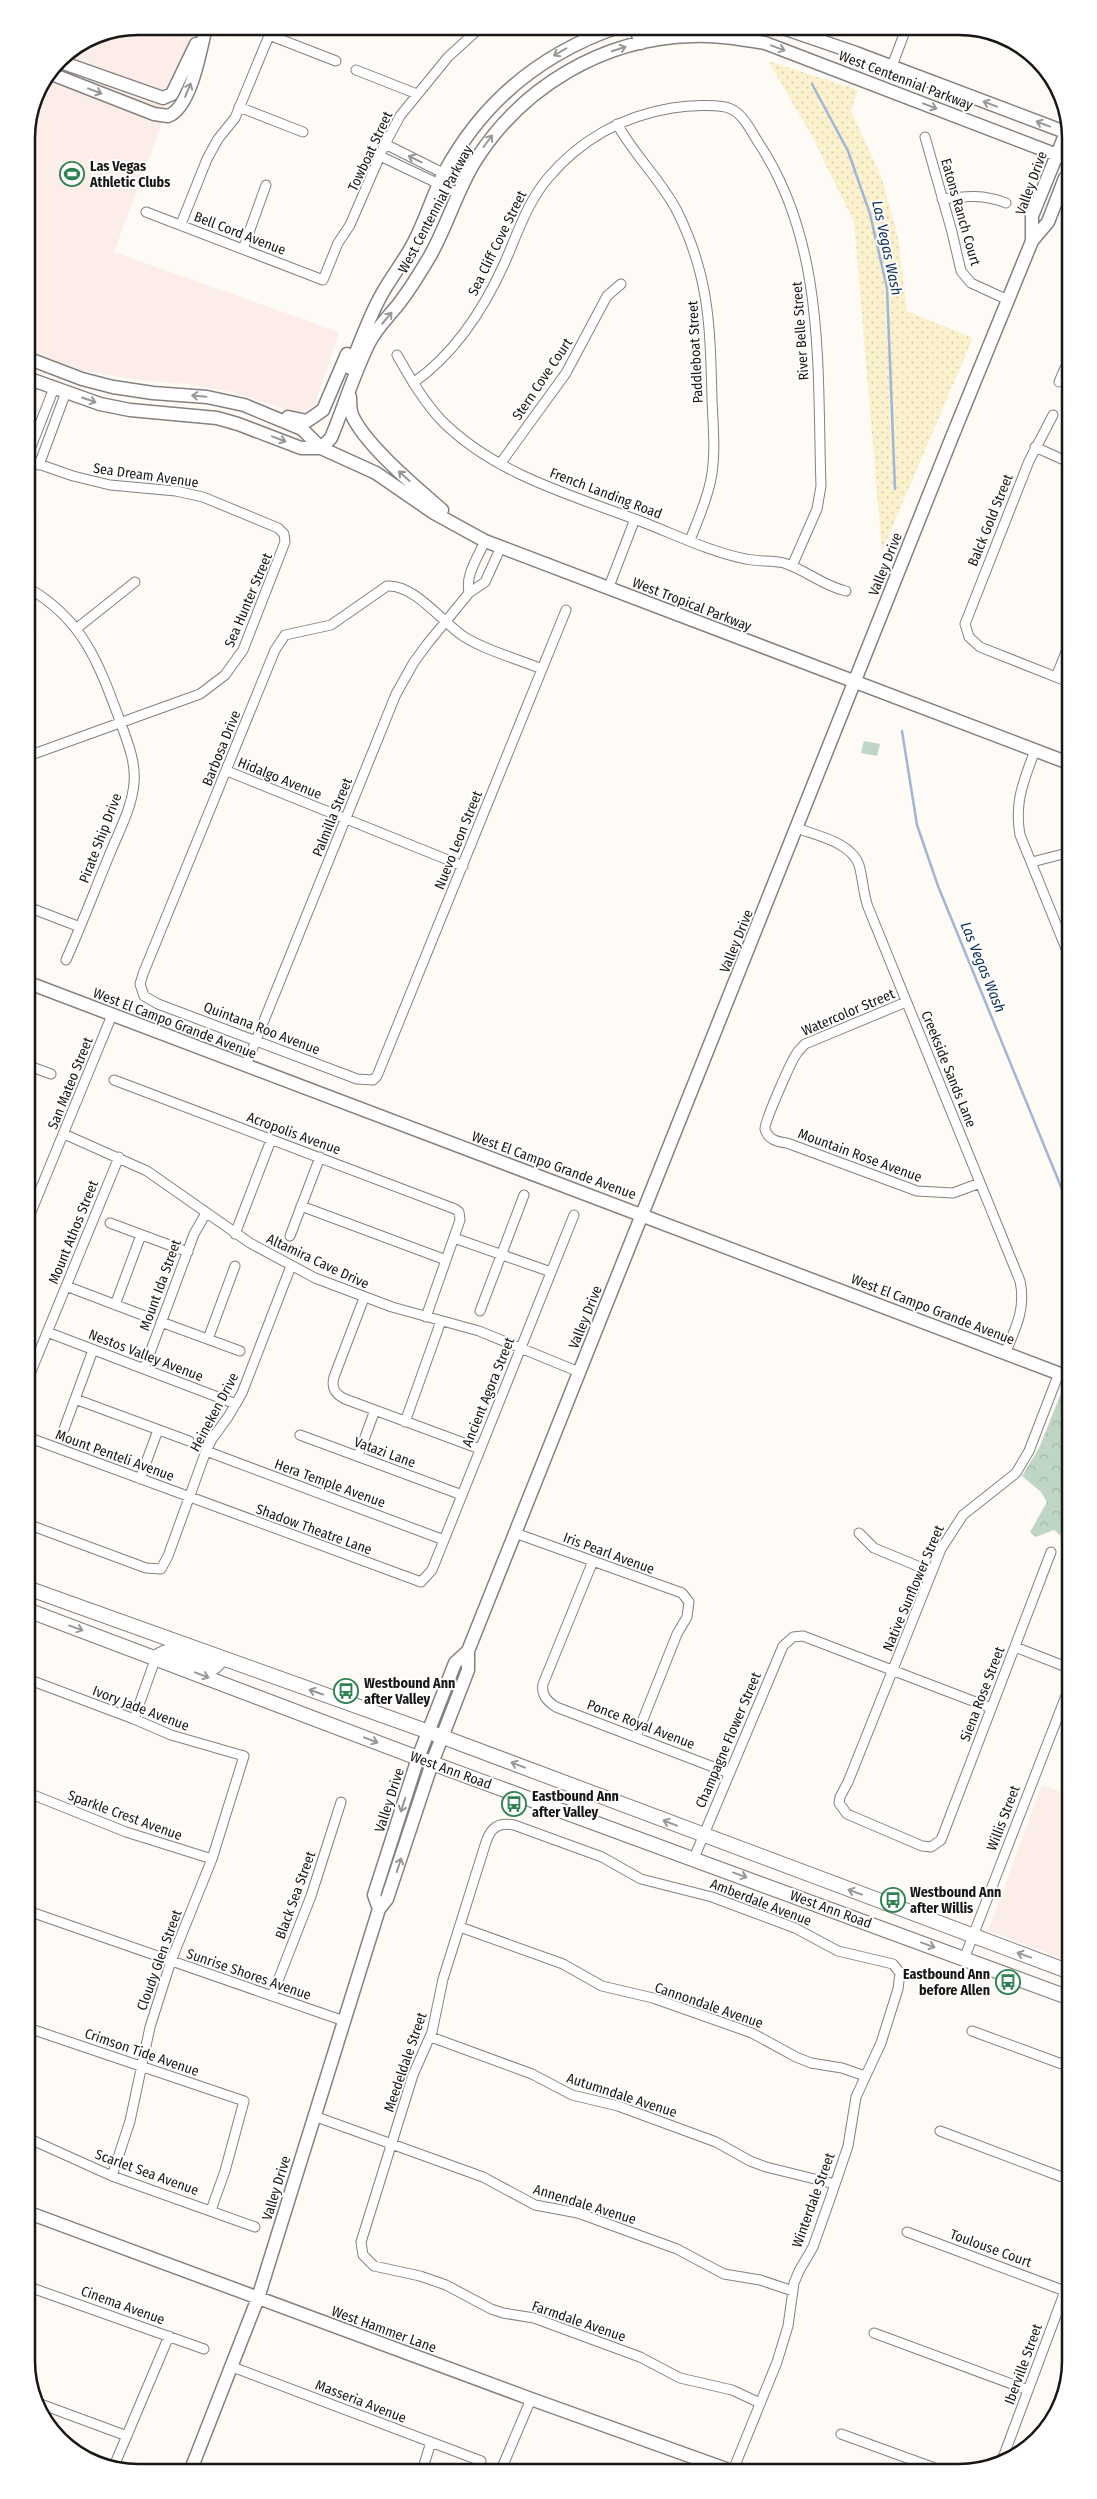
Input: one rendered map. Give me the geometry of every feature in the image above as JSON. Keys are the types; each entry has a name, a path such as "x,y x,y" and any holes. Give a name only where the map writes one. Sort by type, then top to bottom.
{"main road":[{"name":"West Ann Road","path":"35,1591 428,1731 703,1836 1062,1969"},
{"name":"West Ann Road","path":"35,1613 156,1657 418,1758 1062,1994"},
{"path":"118,1620 137,1636 156,1657 166,1652 214,1667 222,1659"}],"street":[{"path":"66,64 163,98 172,94 202,35"},
{"path":"56,75 154,114 168,116 178,110 192,81 204,35"},
{"path":"181,224 207,159 218,139 235,118 269,35"},
{"path":"280,35 336,61"},
{"name":"Towboat Street","path":"323,280 338,243 357,212 385,144 400,116 448,57 472,35"},
{"name":"West Centennial Parkway","path":"321,448 326,428 368,322 383,292 412,245 442,179 470,133 490,108 515,84 560,51 599,35"},
{"path":"638,35 641,42"},
{"name":"West Centennial Parkway","path":"803,35 892,66 1062,133"},
{"path":"892,66 904,35"},
{"name":"West Centennial Parkway","path":"321,448 331,438 370,342 407,293 431,254 460,188 486,144 504,120 528,97 548,83 617,48 641,42 693,36 725,36 765,43 1061,156"},
{"path":"356,70 417,94"},
{"path":"94,74 153,109 154,114"},
{"path":"239,107 303,132"},
{"name":"Sea Cliff Cove Street","path":"413,383 446,357 468,326 492,288 532,200 548,178 570,155 598,134 617,124 653,111 677,107 732,108"},
{"name":"River Belle Street","path":"732,108 742,118 760,144 773,165 791,203 803,242 814,304 821,486 817,509 792,566"},
{"name":"Paddleboat Street","path":"617,124 626,141 676,209 692,244 705,290 710,324 714,462 707,497 690,540"},
{"name":"Eatons Ranch Court","path":"924,137 961,271 971,283 1008,300"},
{"path":"385,144 460,188"},
{"path":"380,156 442,179"},
{"name":"Valley Drive","path":"1032,242 1032,216 1061,156"},
{"path":"243,249 266,185"},
{"name":"Valley Drive","path":"193,2464 258,2298 378,1909 387,1899 432,1763 468,1670 468,1651 1008,300 1032,242 1048,222 1062,186"},
{"path":"942,199 971,196 991,197 1006,204"},
{"name":"Bell Cord Avenue","path":"146,212 323,280"},
{"name":"Stern Cove Court","path":"500,464 566,373 607,296 621,284"},
{"path":"244,405 300,420 307,421 316,416 328,400 364,316 383,292"},
{"name":"French Landing Road","path":"397,355 413,383 441,419 457,434 500,464 530,479 690,540 747,559 774,561 792,566 833,588 846,591"},
{"name":"West Tropical Parkway","path":"35,361 66,373 136,392 207,397 244,405 302,429 321,448 376,473 466,532 485,541 1062,760"},
{"path":"39,465 50,436 60,390 66,373"},
{"path":"1059,382 1062,376"},
{"name":"West Tropical Parkway","path":"35,381 100,404 130,410 217,418 301,448 321,448"},
{"path":"35,439 60,390"},
{"path":"349,392 353,416 371,440 398,471 466,532"},
{"name":"Balck Gold Street","path":"1053,415 1036,447 965,624 969,637 980,648 1056,677"},
{"path":"38,431 50,436"},
{"path":"1036,447 1062,459"},
{"name":"Sea Dream Avenue","path":"35,463 110,485 176,491 203,497 268,523 278,528 284,534"},
{"path":"608,589 635,519"},
{"name":"Sea Hunter Street","path":"35,753 200,694 214,686 235,664 252,630 277,567 285,542 284,534"},
{"path":"469,594 468,580 485,541"},
{"name":"Palmilla Street","path":"246,1066 405,677 428,643 469,594 482,586 501,547"},
{"path":"472,569 488,576"},
{"path":"76,628 135,582"},
{"name":"Barbosa Drive","path":"144,996 140,984 143,974 280,640 285,635 331,625 387,586 404,587 446,623"},
{"name":"Pirate Ship Drive","path":"35,593 56,608 76,628 100,667 132,758 134,784 127,811 66,960"},
{"name":"Nuevo Leon Street","path":"372,1080 380,1070 566,610"},
{"path":"446,623 464,637 542,669"},
{"path":"1062,662 1056,677 1062,679"},
{"path":"1036,750 1021,787 1017,808 1020,835 1062,937"},
{"name":"Hidalgo Avenue","path":"227,771 463,866"},
{"name":"Creekside Sands Lane","path":"797,828 839,844 855,858 868,907 1022,1292 1022,1313 1005,1353"},
{"path":"1032,862 1062,854"},
{"path":"35,910 80,927"},
{"name":"West El Campo Grande Avenue","path":"35,986 642,1214 1062,1375"},
{"name":"Quintana Roo Avenue","path":"144,996 158,1004 357,1078 372,1080"},
{"name":"Watercolor Street","path":"765,1129 767,1117 792,1062 797,1052 805,1044 906,1002"},
{"name":"San Mateo Street","path":"35,1203 112,1015"},
{"path":"35,1068 52,1074"},
{"name":"Acropolis Avenue","path":"114,1080 455,1209 460,1216 454,1238"},
{"name":"Mountain Rose Avenue","path":"765,1129 769,1136 778,1142 787,1143 917,1191 953,1194 980,1183"},
{"name":"Altamira Cave Drive","path":"64,1134 119,1157 163,1181 235,1234 291,1266 364,1298 479,1331 579,1372"},
{"path":"235,1234 271,1140"},
{"name":"Mount Athos Street","path":"35,1362 119,1157"},
{"path":"290,1236 320,1157"},
{"path":"480,1311 524,1195"},
{"path":"301,1206 446,1260"},
{"name":"Mount Ida Street","path":"144,1369 188,1252 206,1213"},
{"name":"Ancient Agora Street","path":"427,1578 574,1215"},
{"path":"110,1224 188,1252"},
{"path":"115,1305 141,1235"},
{"path":"426,1317 454,1238 551,1272"},
{"path":"208,1339 235,1266"},
{"name":"Heineken Drive","path":"35,1527 146,1568 160,1569 168,1556 206,1452 212,1439 236,1404 291,1266"},
{"path":"66,1286 145,1316"},
{"path":"364,1298 334,1377 333,1388 335,1393 345,1399 480,1449"},
{"path":"405,1422 441,1321"},
{"path":"161,1322 240,1351"},
{"name":"Nestos Valley Avenue","path":"47,1332 236,1404"},
{"path":"64,1429 93,1350"},
{"name":"Native Sunflower Street","path":"936,1844 931,1847 922,1846 854,1818 841,1808 839,1803 840,1797 848,1782 932,1572 950,1534 963,1515 1016,1473 1062,1377"},
{"path":"75,1399 189,1441"},
{"path":"358,1456 375,1410"},
{"path":"140,1480 158,1430"},
{"name":"Vatazi Lane","path":"300,1435 462,1495"},
{"name":"Mount Penteli Avenue","path":"35,1440 190,1497"},
{"name":"Hera Temple Avenue","path":"206,1452 444,1540"},
{"name":"Shadow Theatre Lane","path":"190,1497 416,1582 422,1582 427,1578"},
{"name":"Iris Pearl Avenue","path":"514,1533 682,1593 689,1602 687,1617 677,1634 636,1737"},
{"path":"859,1533 874,1548 932,1572"},
{"name":"Siena Rose Street","path":"936,1844 945,1834 1051,1552"},
{"name":"Ponce Royal Avenue","path":"593,1561 543,1684 542,1691 545,1697 556,1707 729,1773"},
{"name":"Champagne Flower Street","path":"694,1858 783,1646 793,1637 803,1636 893,1671"},
{"path":"1015,1647 1062,1665"},
{"name":"Valley Drive","path":"378,1909 374,1895 418,1758 455,1662 468,1651"},
{"path":"134,1719 156,1657"},
{"path":"893,1671 992,1708"},
{"name":"Ivory Jade Avenue","path":"35,1682 171,1735 244,1756"},
{"name":"Willis Street","path":"964,1959 1062,1706"},
{"name":"Cloudy Glen Street","path":"112,2176 130,2121 150,2027 172,1961 212,1859 244,1756"},
{"name":"Sparkle Crest Avenue","path":"35,1796 126,1832 212,1859"},
{"name":"Black Sea Street","path":"272,1996 311,1896 341,1802"},
{"name":"Meedeldale Street","path":"363,2255 361,2242 413,2075 430,2037 443,1979 490,1832 500,1824"},
{"name":"Amberdale Avenue","path":"500,1824 514,1825 607,1859 641,1879 712,1897 795,1928 838,1951 885,1961 898,1968"},
{"name":"Sunrise Shores Avenue","path":"35,1913 344,2021"},
{"name":"Cannondale Avenue","path":"460,1927 563,1964 608,1988 653,1998 752,2033 811,2063 842,2068 865,2076"},
{"name":"Winterdale Street","path":"736,2464 784,2340 793,2291 799,2271 813,2247 848,2146 856,2097 881,2042 898,1989 900,1973 898,1968"},
{"name":"Crimson Tide Avenue","path":"35,2030 244,2101 225,2171 211,2210"},
{"path":"972,2031 1062,2064"},
{"name":"Autumndale Avenue","path":"430,2037 532,2074 572,2095 618,2106 716,2142 758,2164 835,2184"},
{"name":"Annendale Avenue","path":"314,2116 483,2177 535,2205 578,2213 677,2249 724,2274 760,2280 793,2291"},
{"path":"940,2132 1062,2177"},
{"name":"Scarlet Sea Avenue","path":"35,2141 112,2176 255,2226"},
{"name":"West Hammer Lane","path":"35,2215 531,2399 715,2464"},
{"name":"Toulouse Court","path":"907,2232 1062,2289"},
{"name":"Farmdale Avenue","path":"363,2255 374,2266 420,2276 446,2285 491,2309 534,2318 640,2357 680,2378 732,2390 760,2403"},
{"name":"Cinema Avenue","path":"35,2289 204,2350"},
{"name":"Iberville Street","path":"1005,2453 1062,2298"},
{"path":"874,2333 1028,2390"},
{"path":"116,2462 169,2336"},
{"name":"Masseria Avenue","path":"230,2366 481,2460"},
{"path":"504,2464 531,2399"},
{"path":"45,2406 127,2436"},
{"path":"841,2434 924,2464"},
{"path":"424,2464 430,2442"}],"shaded area":[{"path":"195,35 114,252 339,332 315,404 301,414 231,392 188,384 144,381 80,370 35,352 35,131 38,111 49,86 60,70 75,56 98,43 124,36"},
{"path":"1042,1785 1062,1792 1062,1958 988,1931"}],"green space":[{"path":"864,741 880,744 877,756 861,753"},
{"path":"1062,1391 1062,1537 1054,1530 1036,1537 1030,1532 1047,1502 1041,1492 1022,1476 1039,1448"}],"sand":[{"path":"768,61 858,90 851,111 881,176 898,237 907,311 973,338 882,551 854,222 811,134"}],"waterway":[{"name":"Las Vegas Wash","path":"812,84 848,151 870,214 887,288 895,489"},
{"name":"Las Vegas Wash","path":"902,731 917,825 938,886 1062,1189"}],"place":[{"name":"Las Vegas Athletic Clubs","path":"72,174"},
{"name":"Westbound Ann after Valley","path":"346,1691"},
{"name":"Eastbound Ann after Valley","path":"514,1804"},
{"name":"Westbound Ann after Willis","path":"893,1900"},
{"name":"Eastbound Ann before Allen","path":"1008,1982"}]}
